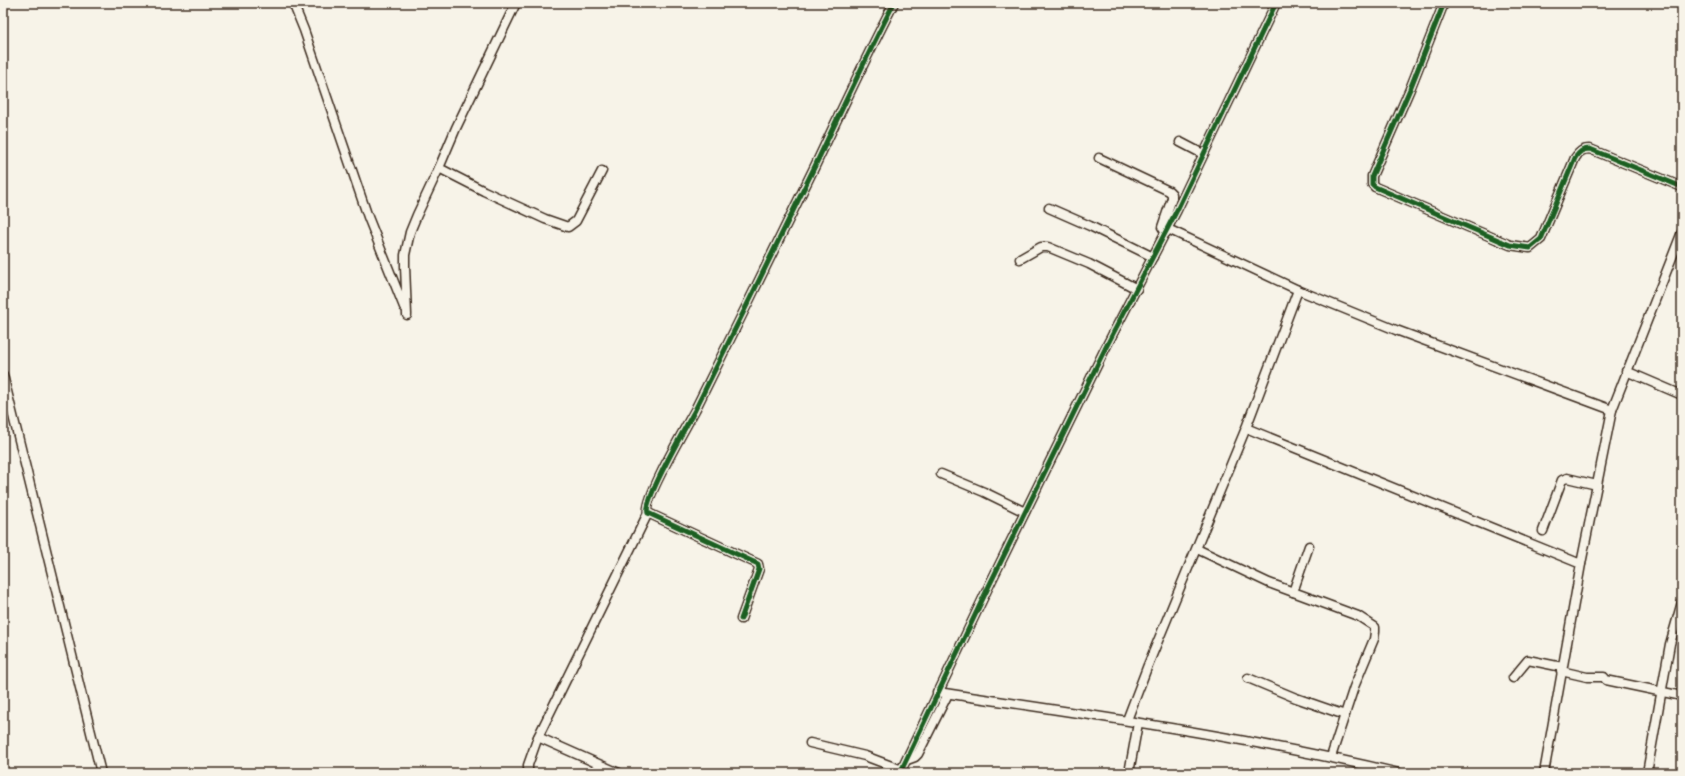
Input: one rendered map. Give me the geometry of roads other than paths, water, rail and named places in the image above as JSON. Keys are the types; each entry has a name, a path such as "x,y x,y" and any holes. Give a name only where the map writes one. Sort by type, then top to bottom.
{"street":[{"path":"293,3 304,30 368,217 408,315 404,277 405,255 417,215 456,128 516,3"},
{"path":"528,773 528,765 538,737 648,513 647,505 658,478 719,361 815,166 847,95 894,3"},
{"path":"810,743 865,756 901,771 937,692 1105,349 1167,231 1276,3"},
{"path":"1444,3 1410,89 1372,176 1372,184 1375,187 1510,245 1530,248 1541,239 1575,158 1583,149 1590,149 1682,187"},
{"path":"1180,142 1203,154"},
{"path":"1099,158 1169,191 1172,194 1162,227 1167,231 1298,290 1396,330 1612,410"},
{"path":"439,168 545,220 568,226 576,221 602,171"},
{"path":"1049,208 1153,257"},
{"path":"1544,773 1580,564 1612,410 1682,232"},
{"path":"1020,260 1041,247 1048,247 1088,264 1136,289"},
{"path":"1127,720 1148,665 1246,428 1298,290"},
{"path":"1626,372 1682,395"},
{"path":"3,374 100,773"},
{"path":"1246,428 1580,564"},
{"path":"941,474 984,492 1025,512"},
{"path":"1543,531 1562,480 1567,478 1597,485"},
{"path":"648,513 758,564 759,569 741,619"},
{"path":"1293,592 1309,546"},
{"path":"1197,549 1269,583 1358,616 1375,627 1374,639 1345,714 1331,757"},
{"path":"1647,773 1670,644 1682,602"},
{"path":"1512,678 1528,660 1562,669 1587,678 1604,677 1606,680 1682,696"},
{"path":"1248,678 1296,698 1345,714"},
{"path":"937,692 1127,720 1273,745 1399,773"},
{"path":"906,760 915,757 918,754 948,694"},
{"path":"1129,773 1138,723"},
{"path":"538,737 619,773"}]}
